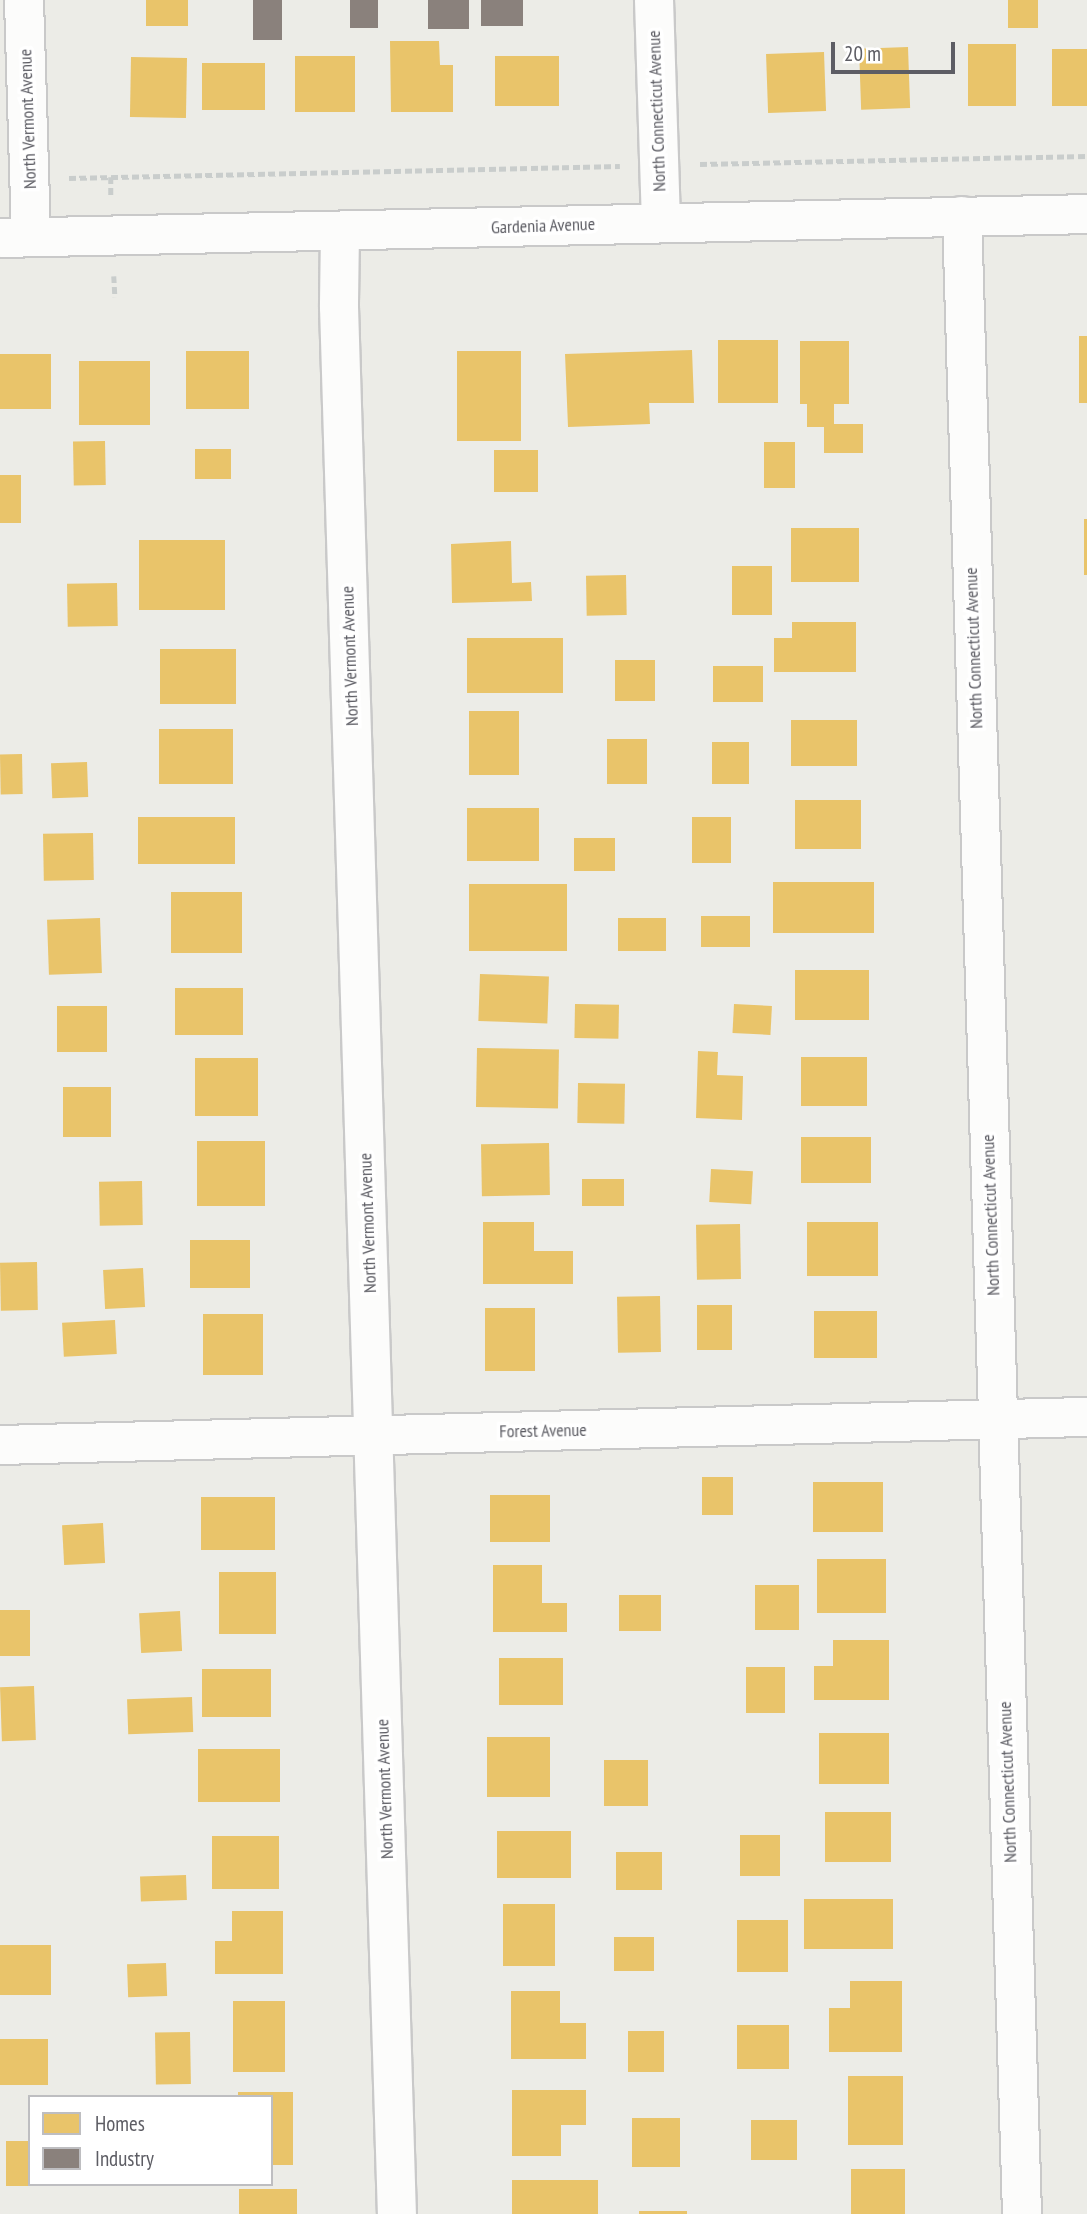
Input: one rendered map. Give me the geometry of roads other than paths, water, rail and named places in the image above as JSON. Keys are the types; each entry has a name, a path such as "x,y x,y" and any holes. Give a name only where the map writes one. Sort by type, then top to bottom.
{"street":[{"name":"North Vermont Avenue","path":"16,238 24,0"},
{"name":"North Connecticut Avenue","path":"654,0 661,222"},
{"name":"Gardenia Avenue","path":"16,238 1087,214"},
{"name":"North Connecticut Avenue","path":"962,216 1022,2214"},
{"name":"North Vermont Avenue","path":"340,231 340,321 397,2214"},
{"name":"Forest Avenue","path":"0,1445 1087,1418"}]}
